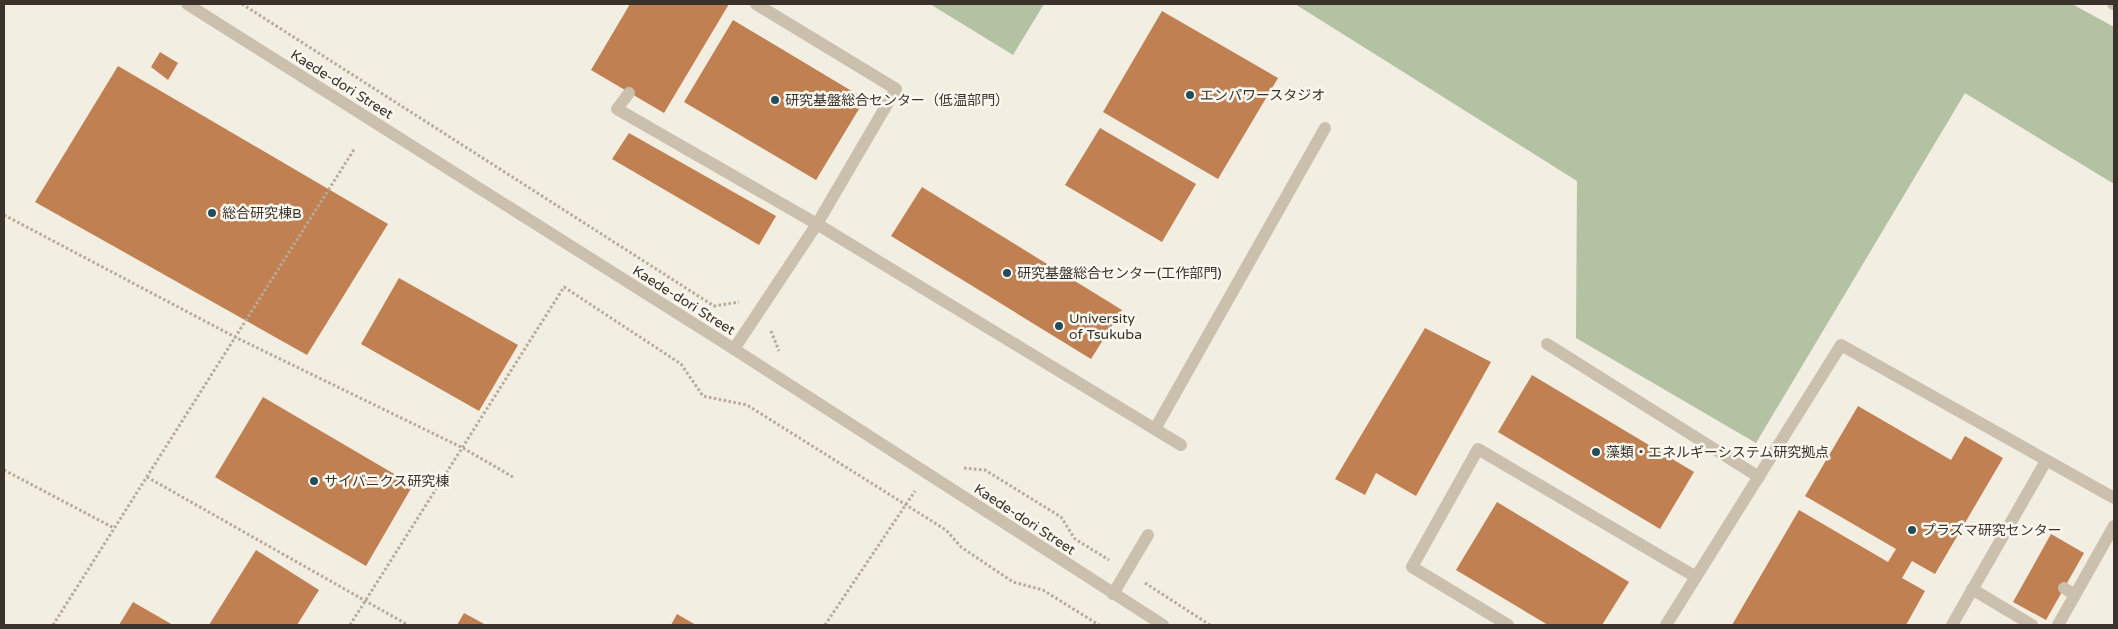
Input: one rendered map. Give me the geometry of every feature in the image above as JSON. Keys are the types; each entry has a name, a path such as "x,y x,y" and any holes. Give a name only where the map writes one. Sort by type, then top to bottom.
{"street":[{"name":"Kaede-dori Street","path":"187,4 734,349 1163,625"},
{"path":"734,349 817,224 896,89 756,4"},
{"path":"629,93 617,109 817,224 1181,445"},
{"path":"1155,429 1325,128"},
{"path":"1547,344 1759,476"},
{"path":"1666,625 1840,345 2114,498"},
{"path":"1508,625 1412,567 1478,449 1696,577"},
{"path":"1952,625 2046,461"},
{"path":"2058,625 2069,592 2114,526"},
{"path":"1113,594 1148,535"},
{"path":"1972,588 2032,625"}],"path":[{"path":"242,4 714,306 744,301"},
{"path":"53,625 355,148"},
{"path":"4,215 235,337 463,448 512,477"},
{"path":"350,625 564,287 681,364 703,396 747,405 946,530 962,547 1013,582 1043,590 1099,625"},
{"path":"768,323 778,350 786,355"},
{"path":"959,465 967,470 985,470 1061,517 1075,539 1210,625"},
{"path":"4,470 114,528"},
{"path":"147,477 408,625"},
{"path":"825,625 906,504"}],"green space":[{"path":"930,4 1044,4 1013,55"},
{"path":"1295,4 2072,4 2114,27 2114,184 1965,93 1756,443 1576,338 1577,181"}],"building":[{"path":"630,4 729,4 664,113 591,70"},
{"name":"エンパワースタジオ","path":"1162,11 1278,78 1218,179 1103,112"},
{"name":"研究基盤総合センター（低温部門）","path":"733,20 865,99 816,180 684,102"},
{"path":"160,52 178,63 168,80 151,67"},
{"name":"総合研究棟B","path":"118,66 388,224 307,355 35,202"},
{"path":"1100,128 1196,184 1162,242 1065,185"},
{"path":"629,133 776,216 759,245 612,159"},
{"name":"研究基盤総合センター(工作部門)","path":"922,187 1122,310 1091,359 891,236"},
{"path":"399,278 518,345 479,411 361,344"},
{"path":"1425,328 1491,362 1416,496 1376,473 1365,495 1335,479"},
{"name":"藻類・エネルギーシステム研究拠点","path":"1532,375 1694,472 1660,529 1498,432"},
{"name":"サイバニクス研究棟","path":"263,397 413,485 366,566 215,477"},
{"name":"プラズマ研究センター","path":"1858,406 1951,460 1965,436 2003,458 1935,574 1912,561 1902,578 1925,591 1906,625 1732,625 1799,510 1888,562 1896,549 1805,496"},
{"path":"1497,502 1629,582 1602,625 1548,625 1456,570"},
{"path":"2051,534 2084,553 2046,620 2013,602"},
{"path":"256,550 319,590 297,625 209,625"},
{"path":"133,602 173,625 119,625"},
{"path":"464,613 486,625 457,625"},
{"path":"677,614 696,625 671,625"}],"place":[{"name":"エンパワースタジオ","path":"1190,95"},
{"name":"研究基盤総合センター（低温部門）","path":"775,100"},
{"name":"総合研究棟B","path":"212,213"},
{"name":"研究基盤総合センター(工作部門)","path":"1007,273"},
{"name":"University of Tsukuba","path":"1059,326"},
{"name":"藻類・エネルギーシステム研究拠点","path":"1596,452"},
{"name":"サイバニクス研究棟","path":"314,481"},
{"name":"プラズマ研究センター","path":"1912,530"}]}
